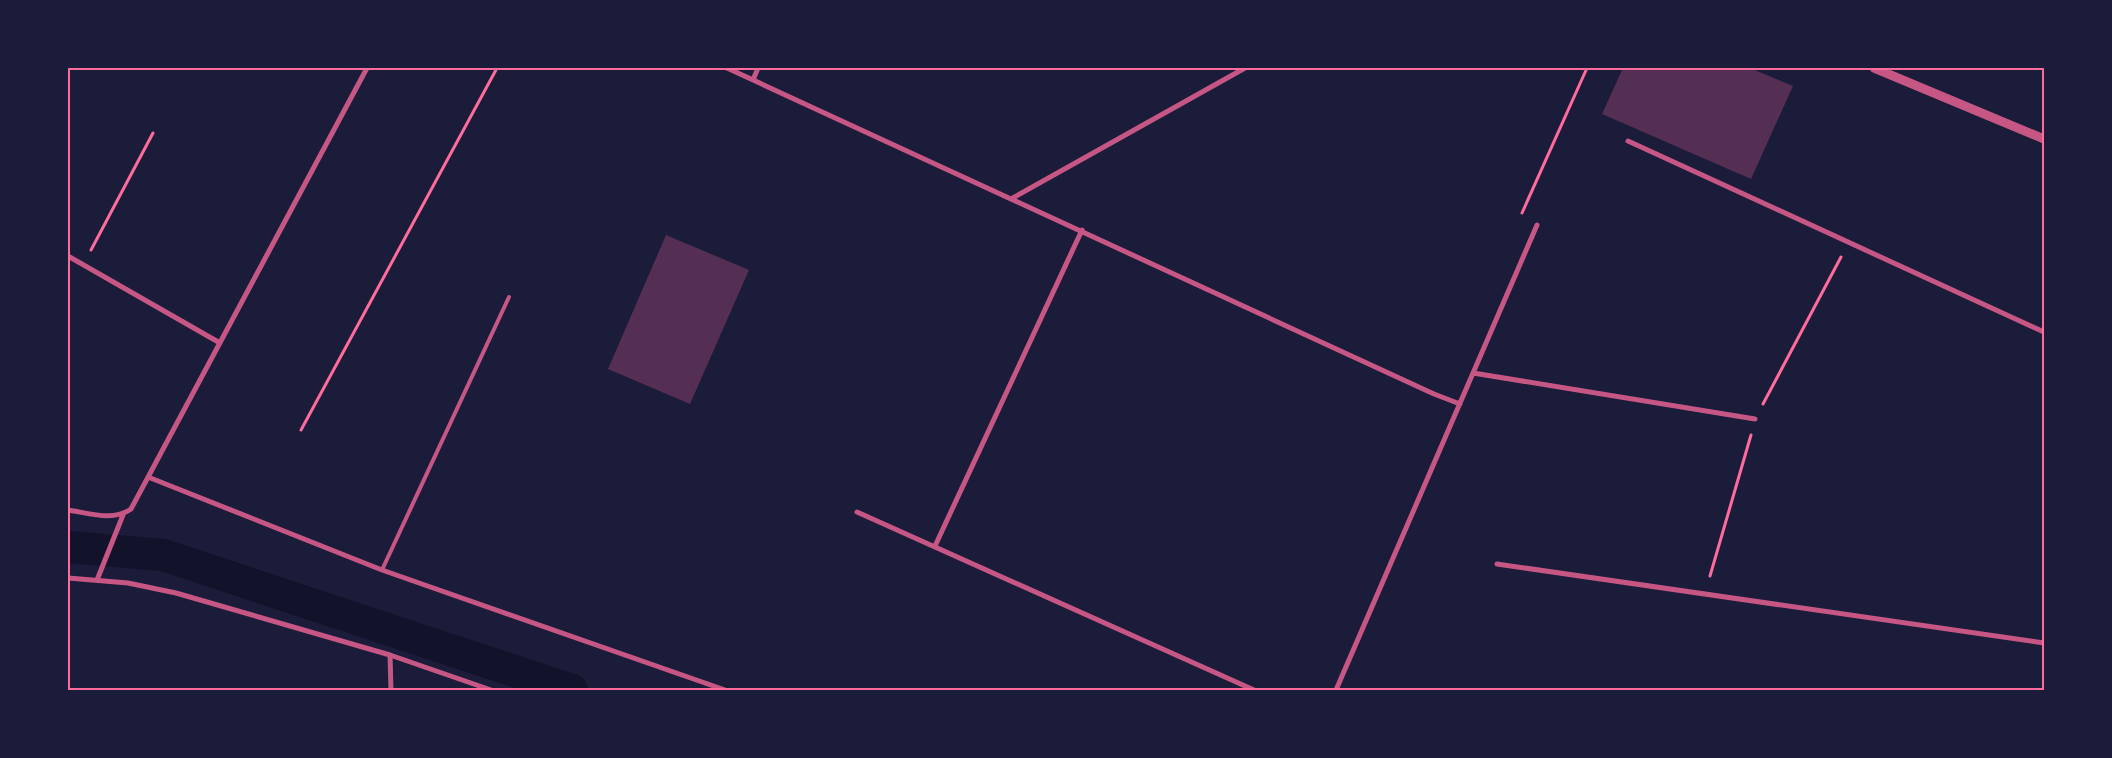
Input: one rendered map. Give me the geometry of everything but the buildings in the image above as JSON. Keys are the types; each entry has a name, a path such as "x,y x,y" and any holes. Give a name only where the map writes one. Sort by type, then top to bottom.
{"street":[{"path":"68,510 113,517 123,515 131,509 367,68"},
{"path":"727,68 1082,230 1425,390 1460,404"},
{"path":"753,80 758,68"},
{"path":"1011,199 1245,68"},
{"path":"1874,68 2044,139"},
{"path":"1628,141 2044,332"},
{"path":"1336,690 1538,224"},
{"path":"935,546 1082,230"},
{"path":"68,256 220,343"},
{"path":"1473,372 1755,419"},
{"path":"148,477 382,570 725,690"},
{"path":"857,512 1254,690"},
{"path":"97,580 123,515"},
{"path":"1497,564 2044,643"},
{"path":"68,578 128,583 176,593 390,655 491,690"},
{"path":"390,655 392,690"}],"lane":[{"path":"382,570 509,297"}],"path":[{"path":"301,430 496,68"},
{"path":"1538,224 1521,216 1587,68"},
{"path":"84,264 153,133"}],"waterway":[{"path":"68,547 163,555 572,690"}]}
